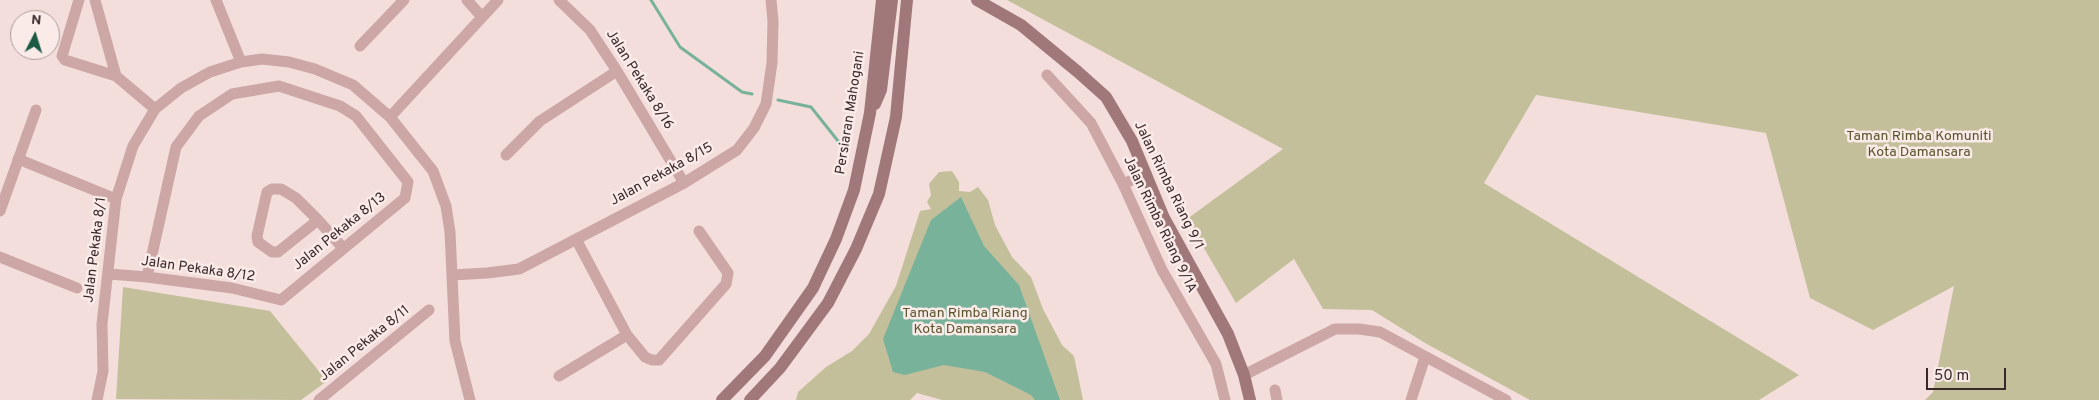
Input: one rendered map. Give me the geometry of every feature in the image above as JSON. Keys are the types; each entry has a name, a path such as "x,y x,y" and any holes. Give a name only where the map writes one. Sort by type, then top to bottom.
{"main road":[{"name":"Persiaran Mahogani","path":"722,400 765,356 813,288 836,239 854,190 870,113 882,0"},
{"path":"870,113 881,90 892,0"},
{"path":"750,400 780,368 828,303 856,249 879,194 896,118 907,0"},
{"path":"904,32 917,0"},
{"name":"Jalan Rimba Riang 9/1","path":"981,2 1021,25 1106,97 1132,141 1164,218 1228,334 1244,375 1250,400"}],"street":[{"path":"79,0 62,56 65,60 116,76 155,109"},
{"path":"95,0 116,76"},
{"path":"216,0 241,62"},
{"path":"360,46 404,0"},
{"path":"467,0 482,16"},
{"path":"390,117 498,0"},
{"name":"Jalan Pekaka 8/16","path":"559,0 590,30 617,71 684,183"},
{"name":"Jalan Pekaka 8/15","path":"452,275 519,269 684,183 736,150 754,128 766,104 772,63 773,21 770,0"},
{"name":"Jalan Pekaka 8/1","path":"97,400 103,371 102,324 116,199 133,146 155,109 181,88 210,72 241,62 262,59 315,69 354,85 390,117 427,162 438,180 448,223 455,340 470,400"},
{"path":"506,154 540,121 617,71"},
{"name":"Jalan Rimba Riang 9/1A","path":"1047,76 1085,114 1123,184 1162,270 1216,364 1225,400"},
{"name":"Jalan Pekaka 8/13","path":"146,277 176,147 199,116 232,94 279,86 340,106 356,116 408,182 405,198 281,300"},
{"path":"0,211 36,110"},
{"path":"18,159 116,199"},
{"path":"1123,184 1146,174"},
{"path":"318,220 278,252 272,252 258,242 257,236 267,192 272,189 281,189 296,198 318,220 343,248"},
{"path":"576,239 627,335 645,357 659,360 726,284 728,273 699,231"},
{"path":"0,257 77,288"},
{"name":"Jalan Pekaka 8/12","path":"109,274 232,288 281,300"},
{"name":"Jalan Pekaka 8/11","path":"319,400 430,310"},
{"path":"1244,375 1334,329 1359,329 1380,332 1506,400"},
{"path":"559,376 627,335"},
{"path":"1410,400 1425,357"}],"green space":[{"name":"Taman Rimba Komuniti Kota Damansara","path":"1007,0 2099,0 2099,400 1925,400 1933,392 1954,286 1873,330 1810,298 1766,133 1536,95 1484,183 1799,375 1759,400 1530,400 1425,343 1372,310 1323,309 1294,259 1236,303 1187,219 1283,149"},
{"name":"Taman Rimba Riang Kota Damansara","path":"952,171 959,182 959,191 970,192 978,187 988,200 995,225 1012,257 1031,277 1043,309 1062,345 1074,356 1083,400 942,400 917,393 910,400 796,400 798,392 826,367 852,351 869,334 896,286 920,211 931,209 927,202 931,195 929,184 939,172"},
{"path":"123,287 270,311 327,381 301,400 116,399"}],"shaded area":[{"path":"961,197 984,246 1019,285 1060,400 1035,400 1031,395 985,372 944,365 905,375 893,372 883,339 931,220"}],"waterway":[{"path":"651,0 680,47 742,92 752,94"},
{"path":"778,100 811,107 842,146"}]}
